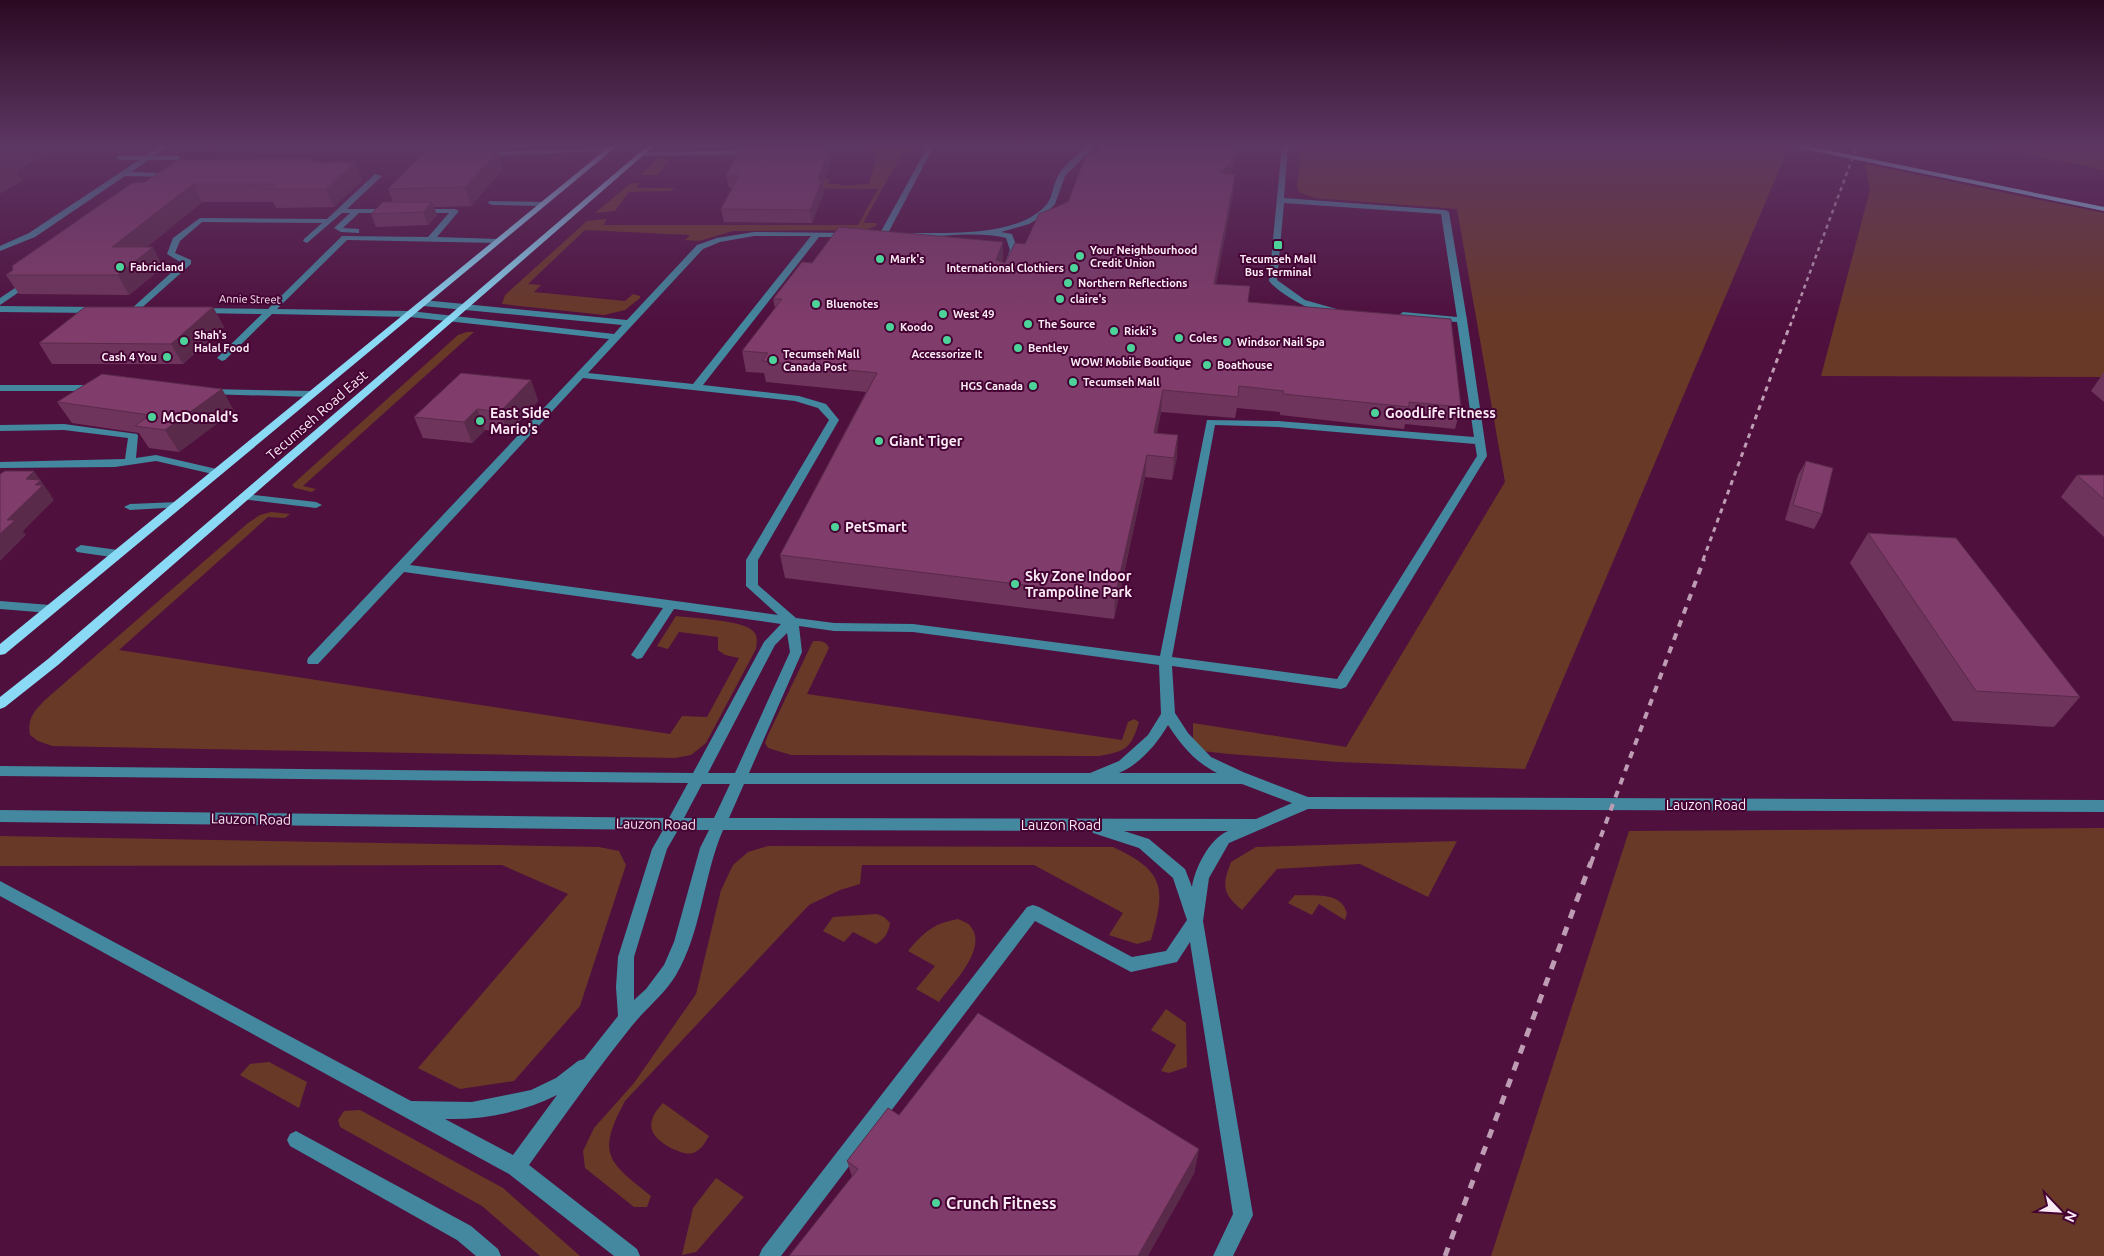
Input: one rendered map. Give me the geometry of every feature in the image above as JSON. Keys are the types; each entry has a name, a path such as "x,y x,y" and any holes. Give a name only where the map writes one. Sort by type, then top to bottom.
{"main road":[{"name":"Tecumseh Road East","path":"0,651 541,205"},
{"name":"Tecumseh Road East","path":"0,704 53,662 582,205"},
{"path":"2083,205 2104,209"}],"street":[{"path":"0,249 32,235 77,205"},
{"path":"307,241 348,205"},
{"path":"883,235 899,205"},
{"path":"313,661 700,247 716,239 745,234 957,235 993,232 1038,216 1050,205"},
{"path":"1280,205 1273,281 1294,300 1322,309 1350,311"},
{"path":"401,568 834,627 913,628 1341,684 1482,456 1446,212 1344,205"},
{"path":"341,211 397,211"},
{"path":"357,211 338,228 341,230 414,232 408,238"},
{"path":"406,211 455,211 431,239"},
{"path":"154,310 130,310 188,262 171,254 176,240 200,220 330,221"},
{"path":"993,232 1009,236 1014,250 1005,272"},
{"path":"696,387 816,235"},
{"path":"222,358 345,238 498,241"},
{"path":"0,302 21,288"},
{"path":"423,303 629,323"},
{"path":"0,309 106,310"},
{"name":"Annie Street","path":"182,310 270,310 410,314 616,337"},
{"path":"1397,315 1463,320"},
{"path":"516,1167 596,1057 627,1018 652,994 670,970 682,942 708,848 796,652 792,621 752,586 752,560 834,420 822,406 796,398 581,374"},
{"path":"0,388 108,388"},
{"path":"199,392 313,394"},
{"path":"1243,778 1206,761 1184,737 1168,714 1165,661 1212,422 1287,425 1480,441"},
{"path":"0,428 64,427 133,436 130,462"},
{"path":"0,436 22,428"},
{"path":"0,465 115,464 156,458 217,472"},
{"path":"245,497 316,505"},
{"path":"130,507 178,505"},
{"path":"80,549 118,554"},
{"path":"637,655 671,605"},
{"path":"0,606 50,610"},
{"path":"627,1018 624,988 626,956 660,849 770,642 792,621"},
{"path":"1086,780 1124,765 1153,739 1168,714"},
{"name":"Lauzon Road","path":"0,771 699,778 1086,780 1243,778 1307,802 2104,806"},
{"name":"Lauzon Road","path":"0,816 674,824 1258,825 1307,802"},
{"path":"1083,825 1144,843 1180,874 1195,921 1243,1216 1223,1256"},
{"path":"769,1256 1033,912 1131,965 1171,957 1195,921 1201,878 1208,863 1224,839 1258,825"},
{"path":"0,888 516,1167 630,1256"},
{"path":"408,1109 472,1111 533,1098 562,1084 596,1057"},
{"path":"296,1140 464,1233 491,1256"}],"shaded area":[{"path":"605,205 620,205 615,211 595,213"},
{"path":"869,205 873,205 863,223 877,223 876,226 864,230 733,231 699,241 685,240 690,235 585,230 528,284 541,285 534,292 625,301 633,294 640,296 640,298 625,310 604,315 502,304 505,295 587,221 607,219 603,225 858,225"},
{"path":"1400,205 1764,205 1525,769 1338,762 1202,751 1193,742 1193,723 1346,747 1505,482 1457,209"},
{"path":"1866,205 2063,205 2104,213 2104,377 1821,376"},
{"path":"474,332 303,486 316,489 312,492 295,488 292,485 458,335"},
{"path":"271,512 290,514 285,518 268,517 119,650 670,734 682,716 707,717 739,658 725,655 718,650 718,637 679,632 668,649 657,646 676,616 728,622 747,627 756,635 756,649 706,743 691,755 675,758 52,746 38,741 30,735 29,729 32,716 45,700 248,523 260,515"},
{"path":"813,641 823,642 829,648 807,694 1122,740 1128,722 1134,719 1139,722 1133,738 1126,747 1116,752 1099,756 791,755 768,748 765,743 768,735"},
{"path":"2104,828 2104,1256 1491,1256 1629,831"},
{"path":"0,836 599,847 619,851 626,865 580,1006 514,1081 460,1089 418,1068 568,894 502,865 0,866"},
{"path":"1457,841 1428,897 1360,864 1277,869 1242,910 1227,894 1225,883 1231,862 1256,847"},
{"path":"768,846 1113,847 1143,864 1152,873 1157,883 1159,907 1151,940 1137,944 1109,935 1123,913 1034,865 862,865 860,884 840,890 809,905 625,1101 616,1119 609,1146 611,1156 616,1165 651,1196 647,1207 634,1207 585,1168 583,1151 594,1128 634,1083 696,994 721,890 733,865 748,852"},
{"path":"1295,895 1326,896 1339,901 1347,913 1345,920 1319,904 1312,915 1288,903"},
{"path":"877,914 884,917 890,923 886,935 876,944 853,932 844,942 823,931 833,917"},
{"path":"958,919 971,927 975,936 975,945 972,956 966,966 939,1002 916,989 935,966 908,951 930,929 942,923"},
{"path":"1166,1009 1186,1023 1187,1067 1169,1073 1161,1071 1176,1045 1151,1030"},
{"path":"269,1062 307,1082 299,1108 240,1075 250,1064"},
{"path":"663,1103 709,1136 698,1150 693,1153 679,1151 671,1148 654,1134 651,1123 657,1110"},
{"path":"360,1110 503,1188 580,1256 540,1256 482,1206 340,1127 338,1120 344,1111"},
{"path":"716,1178 744,1197 696,1252 682,1255 693,1208"}],"building":[{"path":"101,205 166,205 112,247 153,247 118,275 6,275 13,270 12,266"},
{"path":"380,205 430,205 423,212 371,214"},
{"path":"723,205 812,205 810,210 721,209"},
{"name":"Tecumseh Mall","path":"1062,205 1229,205 1214,284 1250,286 1248,302 1451,319 1461,407 1409,402 1409,407 1283,394 1284,391 1239,386 1238,397 1163,390 1154,433 1178,435 1174,458 1147,455 1115,596 780,555 877,373 762,361 768,353 742,351 782,299 773,299 802,262 812,263 839,227 1003,242 996,260 1005,263 1015,243 1025,244 1039,214"},
{"path":"85,307 213,307 171,344 39,343"},
{"path":"461,373 531,380 500,412 477,409 464,422 414,417"},
{"path":"102,374 222,389 165,430 135,426 150,415 57,402"},
{"path":"1806,461 1833,468 1822,514 1793,505"},
{"path":"5,471 34,471 26,479 41,480 35,485 43,485 7,520 15,520 0,534 0,474"},
{"path":"2077,475 2104,475 2104,499"},
{"path":"1868,533 1956,538 2080,697 1976,691"},
{"path":"978,1013 1199,1149 1138,1256 789,1256 858,1169 847,1161 888,1108 899,1115"}],"railway":[{"path":"1790,326 1835,205"},
{"path":"1703,560 1790,325"},
{"path":"1591,863 1704,559"},
{"path":"1445,1256 1591,862"}],"place":[{"name":"Tecumseh Mall Bus Terminal","path":"1278,245"},
{"name":"Your Neighbourhood Credit Union","path":"1080,256"},
{"name":"Mark's","path":"880,259"},
{"name":"Fabricland","path":"120,267"},
{"name":"International Clothiers","path":"1074,268"},
{"name":"Northern Reflections","path":"1068,283"},
{"name":"claire's","path":"1060,299"},
{"name":"Bluenotes","path":"816,304"},
{"name":"West 49","path":"943,314"},
{"name":"The Source","path":"1028,324"},
{"name":"Koodo","path":"890,327"},
{"name":"Ricki's","path":"1114,331"},
{"name":"Coles","path":"1179,338"},
{"name":"Accessorize It","path":"947,340"},
{"name":"Shah's Halal Food","path":"184,341"},
{"name":"Windsor Nail Spa","path":"1227,342"},
{"name":"Bentley","path":"1018,348"},
{"name":"WOW! Mobile Boutique","path":"1131,348"},
{"name":"Cash 4 You","path":"167,357"},
{"name":"Tecumseh Mall Canada Post","path":"773,360"},
{"name":"Boathouse","path":"1207,365"},
{"name":"Tecumseh Mall","path":"1073,382"},
{"name":"HGS Canada","path":"1033,386"},
{"name":"GoodLife Fitness","path":"1375,413"},
{"name":"McDonald's","path":"152,417"},
{"name":"East Side Mario's","path":"480,421"},
{"name":"Giant Tiger","path":"879,441"},
{"name":"PetSmart","path":"835,527"},
{"name":"Sky Zone Indoor Trampoline Park","path":"1015,584"},
{"name":"Crunch Fitness","path":"936,1203"}]}
